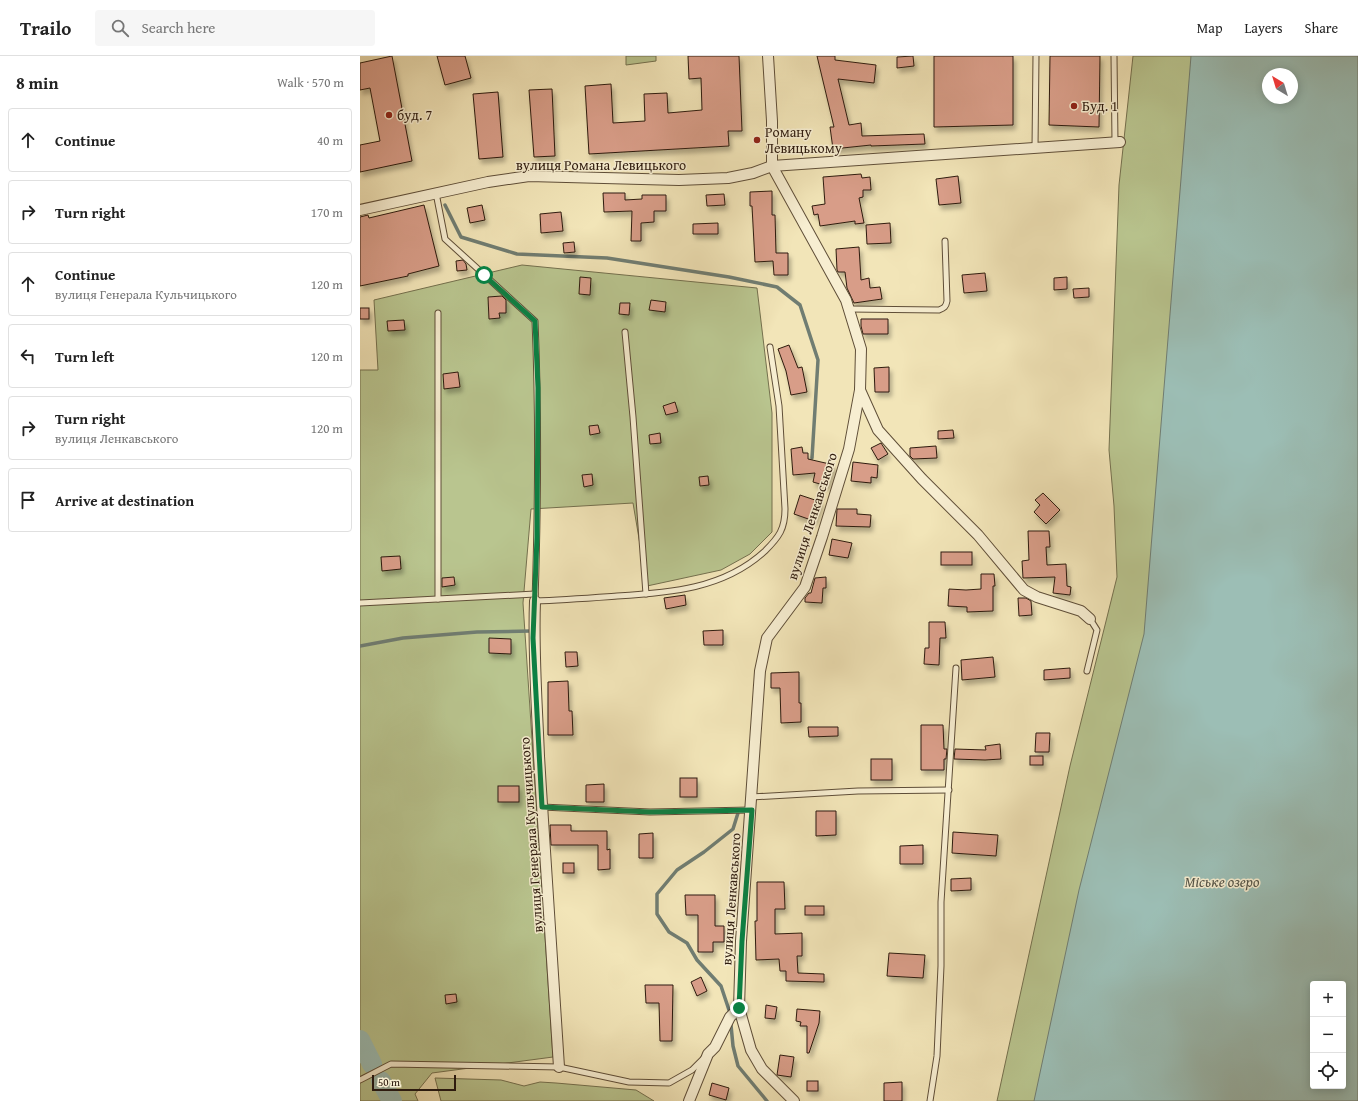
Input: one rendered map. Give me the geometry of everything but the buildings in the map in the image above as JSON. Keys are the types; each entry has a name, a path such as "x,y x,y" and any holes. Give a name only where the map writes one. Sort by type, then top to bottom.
{"street":[{"name":"вулиця Ленкавського","path":"768,56 772,121 772,166 846,300 861,349 860,390 849,449 805,587 767,638 760,672 739,1008 751,1050 762,1069 794,1101"},
{"name":"вулиця Романа Левицького","path":"360,210 488,182 529,176 679,180 728,178 753,174 772,166 1117,142"},
{"path":"860,390 878,430 922,479 978,535 1024,590 1037,597 1081,611 1090,619"},
{"name":"вулиця Генерала Кульчицького","path":"535,598 533,638 542,807 552,939 559,1067"},
{"path":"690,1101 708,1054 715,1047 730,1017 739,1008"}],"lane":[{"path":"1035,148 1036,56"},
{"path":"1114,56 1117,142"},
{"path":"436,193 445,239 535,321 538,396 535,598"},
{"path":"848,309 943,309 946,306 947,301 945,241"},
{"path":"438,313 438,599"},
{"path":"625,332 646,594"},
{"path":"360,603 438,599 535,598 664,593 690,588 726,576 746,565 771,545 782,532 785,519 779,406 770,347"},
{"path":"1087,671 1098,630 1090,619"},
{"path":"930,1101 937,1056 941,902 956,668"},
{"path":"751,797 858,791 949,790"},
{"path":"542,807 650,812 752,810"},
{"path":"360,1080 391,1064 559,1067 629,1082 669,1083 692,1070 708,1054"}],"green space":[{"path":"626,56 656,56 656,61 626,65"},
{"name":"Міське озеро","path":"1133,56 1358,56 1358,1101 997,1101 1070,766 1117,577 1114,506 1109,450 1119,185"},
{"path":"522,265 757,288 772,413 772,532 750,554 721,570 647,586 633,503 531,509 523,603 553,1057 432,1073 415,1094 418,1101 360,1101 360,370 378,370 374,300"},
{"path":"435,1078 501,1080 524,1086 540,1082 636,1090 654,1101 441,1101"}],"water":[{"name":"Міське озеро","path":"1191,56 1358,56 1358,1101 1034,1101 1079,890 1144,634"}],"waterway":[{"path":"445,205 461,237 517,254 607,258 729,277 777,287 800,305 818,360 812,458"},
{"path":"360,646 403,638 477,632 530,631"},
{"path":"729,1010 721,986 697,960 687,943 669,932 657,914 657,894 677,870 704,852 733,829 738,813"},
{"path":"731,1025 733,1046 738,1066 767,1101"},
{"path":"360,1040 372,1064"},
{"path":"381,1081 392,1101"}],"place":[{"name":"Буд. 1","path":"1074,106"},
{"name":"буд. 7","path":"389,115"},
{"name":"Роману Левицькому","path":"757,140"}],"route":[{"path":"484,275 535,321 538,388 537,537 533,638 542,807 650,812 752,810 742,941 739,1008"}]}
